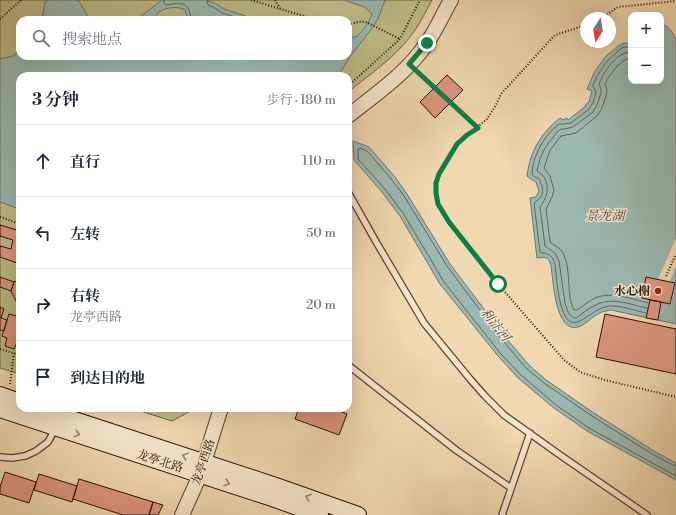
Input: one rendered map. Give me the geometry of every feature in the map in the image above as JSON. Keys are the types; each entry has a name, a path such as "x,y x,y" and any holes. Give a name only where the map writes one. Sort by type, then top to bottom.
{"main road":[{"name":"龙亭北路","path":"7,401 16,406"},
{"name":"龙亭北路","path":"28,412 56,427 202,469 276,486 358,515"},
{"name":"龙亭北路","path":"49,412 320,515"}],"street":[{"path":"352,113 388,85 409,64 427,43 450,0"},
{"name":"龙亭西路","path":"182,515 202,469 220,412"}],"lane":[{"path":"352,201 424,323 485,396 504,414 647,515"},
{"path":"352,368 456,450 511,488"},
{"path":"0,457 12,458 25,456 36,451 48,442 56,427"},
{"path":"502,515 530,433"}],"path":[{"path":"0,19 20,0"},
{"path":"251,0 304,16"},
{"path":"275,0 281,9"},
{"path":"352,82 400,39 420,0"},
{"path":"611,12 618,7 676,1"},
{"path":"352,23 366,22 383,32 400,39"},
{"path":"580,27 555,34 501,94 492,113 487,119 457,144 439,174 436,183 438,204 449,222 498,284 564,360 580,372 592,376 676,397"},
{"path":"409,64 478,128"},
{"path":"0,218 16,223"},
{"path":"666,276 676,254"},
{"path":"0,349 14,353 7,401"}],"shaded area":[{"path":"0,0 432,0 422,19 404,45 381,66 352,89 352,72 16,72 16,373 0,368"},
{"path":"144,412 189,412 172,421"}],"water":[{"path":"48,0 79,1 88,16 43,16 45,2"},
{"path":"162,0 206,0 224,9 246,16 187,16 185,10 169,8 162,10 155,16 141,16"},
{"path":"344,0 385,0 378,19 352,54 352,37 356,37 366,27 372,14 365,7"},
{"name":"景龙湖","path":"664,25 669,28 676,39 676,324 611,310 599,313 581,326 572,327 566,323 557,305 549,260 542,257 537,258 530,198 536,197 539,191 536,182 527,176 528,167 538,143 547,130 560,118 563,120 567,118 568,120 586,106 585,105 589,102 592,91 587,89 595,71 606,56 624,43 628,44 628,84 664,84"},
{"path":"16,53 16,60 348,60 340,72 16,72 16,208 0,202 0,59 13,56"},
{"path":"353,141 369,147 395,177 450,264 506,338 529,365 546,380 594,413 654,451 676,463 676,480 587,431 554,408 518,378 498,356 440,284 400,216 354,160"}],"pier":[{"path":"676,238 676,267 670,281 675,283 671,304 661,302 658,320 650,300 642,298 646,277 658,279"}],"building":[{"path":"447,75 463,90 435,118 420,102"},
{"path":"0,225 16,230 16,263 0,257 0,246 11,249 13,240 0,236"},
{"path":"0,277 14,282 11,291 0,287"},
{"name":"水心榭","path":"646,277 675,283 670,304 642,298"},
{"path":"16,281 16,301 11,291 14,282"},
{"path":"650,300 661,302 658,320 646,318"},
{"path":"0,307 4,309 1,318 7,320 4,331 0,330"},
{"path":"9,314 16,316 16,344 14,349 5,346 7,338 2,336"},
{"path":"605,314 676,329 676,374 596,357"},
{"path":"298,412 342,412 347,414 339,435 295,419"},
{"path":"5,472 36,482 29,503 0,494 0,487"},
{"path":"39,474 77,486 72,502 34,490"},
{"path":"79,479 153,502 149,515 123,515 73,499"},
{"path":"153,502 163,505 158,515 149,515"}],"place":[{"name":"水心榭","path":"658,291"}],"route":[{"path":"427,43 409,64 478,128 457,144 439,174 436,183 438,204 449,222 498,284"}],"water label":[{"name":"利汴河","path":"496,324"}]}
